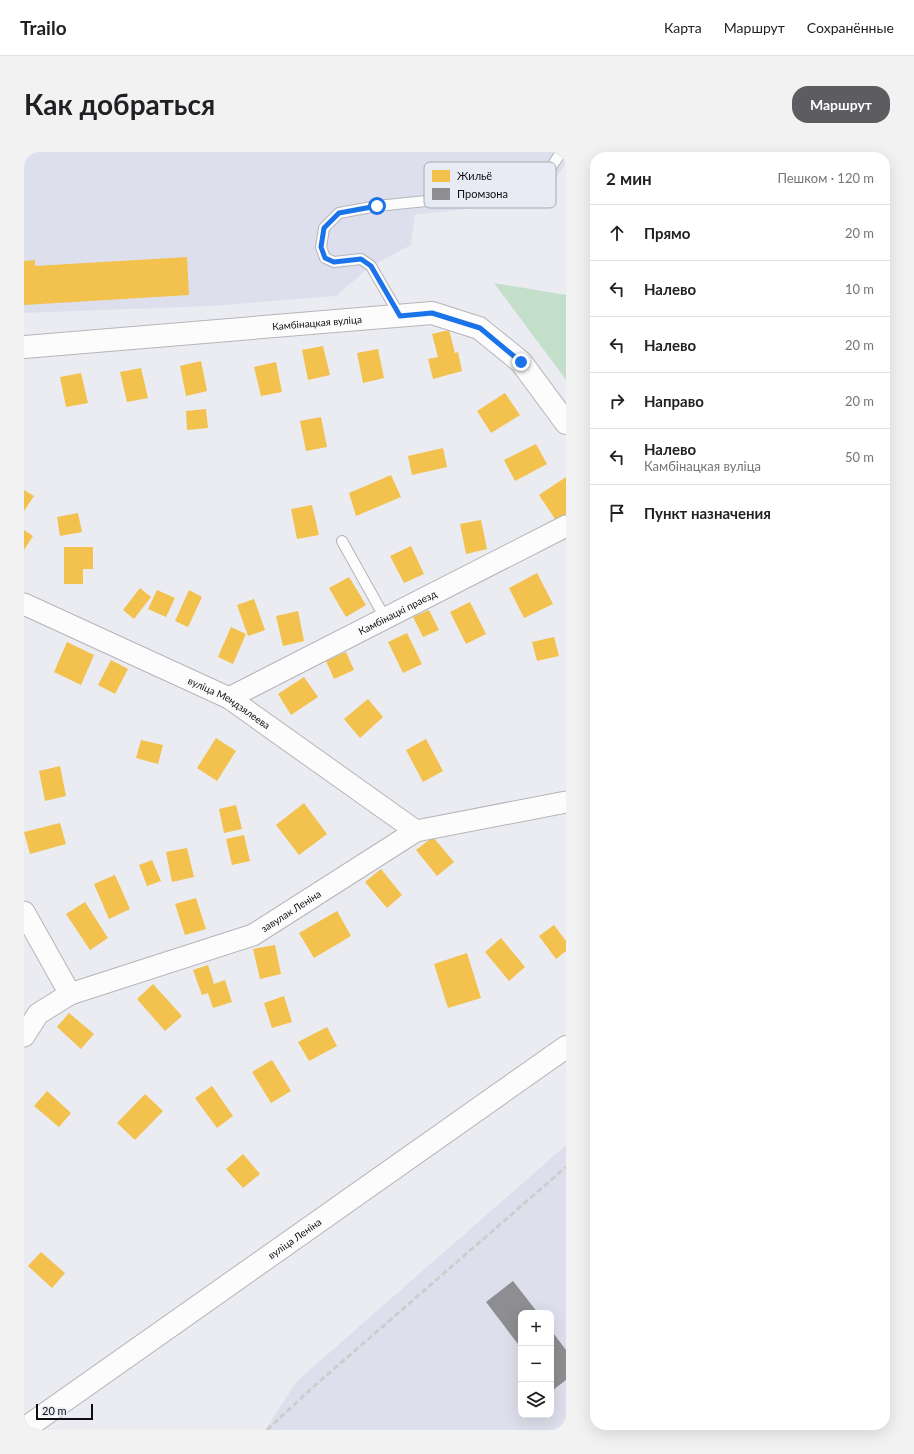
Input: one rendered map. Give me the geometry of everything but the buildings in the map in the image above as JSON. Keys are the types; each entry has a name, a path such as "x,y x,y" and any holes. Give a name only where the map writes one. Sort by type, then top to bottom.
{"main road":[{"name":"Камбінацкая вуліца","path":"24,347 432,313 480,328 521,362 566,423"},
{"name":"вуліца Леніна","path":"24,1429 566,1047"}],"street":[{"name":"Камбінацкі праезд","path":"229,698 566,526"},
{"name":"вуліца Мендзялеева","path":"24,604 229,698 416,831"},
{"name":"завулак Леніна","path":"24,1036 38,1014 70,994 253,935 416,831 566,802"},
{"path":"24,912 70,994"}],"lane":[{"path":"555,162 561,152"},
{"path":"400,316 371,266 361,259 334,262 325,258 321,247 324,228 339,213 377,206 424,201"},
{"path":"342,541 385,618"}],"shaded area":[{"path":"24,152 566,152 566,163 556,178 556,162 424,162 424,208 474,208 415,215 411,245 371,266 336,296 212,306 24,313"},
{"path":"566,1145 566,1430 265,1430 297,1381"}],"green space":[{"path":"494,283 566,295 566,380 561,373"}],"railway":[{"path":"267,1430 312,1388 566,1167"}],"route":[{"path":"377,206 339,213 324,228 321,247 325,258 334,262 361,259 371,266 400,316 432,313 480,328 521,362"}]}
